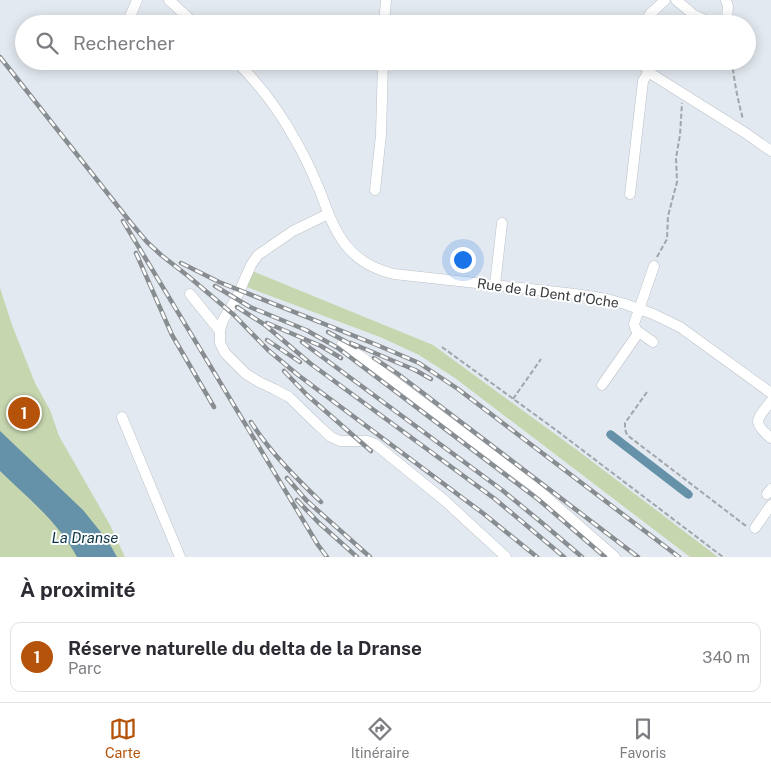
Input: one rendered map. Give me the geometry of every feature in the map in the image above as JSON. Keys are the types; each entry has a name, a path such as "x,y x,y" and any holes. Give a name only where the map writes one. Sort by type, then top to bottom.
{"street":[{"path":"131,15 137,0"},
{"path":"169,0 185,15"},
{"path":"385,15 386,0"},
{"path":"650,15 666,0"},
{"path":"676,0 694,15"},
{"path":"726,0 727,15"},
{"name":"Rue de la Dent d'Oche","path":"244,70 267,97 289,128 313,175 336,232 347,247 361,260 385,272 594,297 639,309 680,327 771,393"},
{"path":"376,190 381,136 383,70"},
{"path":"630,194 643,81 649,71 771,150"},
{"path":"328,214 293,230 258,255 223,320 220,331 220,343 226,353 246,374 288,397 336,440 367,441 375,444 444,500 506,557"},
{"path":"495,284 502,223"},
{"path":"653,342 636,330 634,324 654,266"},
{"path":"190,294 220,331"},
{"path":"602,385 639,332"},
{"path":"342,344 527,481 615,557"},
{"path":"771,401 758,423 760,428 771,438"},
{"path":"122,417 180,557"},
{"path":"755,528 771,506"}],"path":[{"path":"733,70 738,102 747,134"},
{"path":"654,266 667,239 668,216 677,182 676,158 680,135 683,93"},
{"path":"442,347 564,436 723,557"},
{"path":"513,399 541,359"},
{"path":"647,392 625,423 627,435 753,531 755,528"}],"green space":[{"path":"252,271 433,345 577,450 718,557 690,557 455,378 419,355 380,337 247,287"},
{"path":"0,288 12,325 35,383 50,410 59,436 110,525 125,557 0,557"}],"water":[{"path":"610,430 691,491 692,497 686,498 608,438 606,435"},
{"name":"La Dranse","path":"0,431 83,510 108,541 117,557 77,557 52,522 0,471"}],"railway":[{"path":"0,57 147,242 234,315 268,350 298,375 484,514 537,557"},
{"path":"123,221 327,557"},
{"path":"136,253 172,335 214,407"},
{"path":"181,263 219,282 419,363 458,389 679,557"},
{"path":"215,286 250,307 306,330 338,348 539,500 605,557"},
{"path":"237,307 265,325 311,364 495,499 564,557"},
{"path":"267,323 321,346 341,358"},
{"path":"328,332 356,347"},
{"path":"267,340 300,362"},
{"path":"302,342 502,490 582,557"},
{"path":"351,343 415,370 431,379"},
{"path":"374,358 398,374 638,557"},
{"path":"284,371 307,395 371,451"},
{"path":"251,422 292,474 321,502"},
{"path":"287,478 306,500 370,557"},
{"path":"297,500 357,557"}],"place":[{"name":"Réserve naturelle du delta de la Dranse","path":"24,413"}]}
